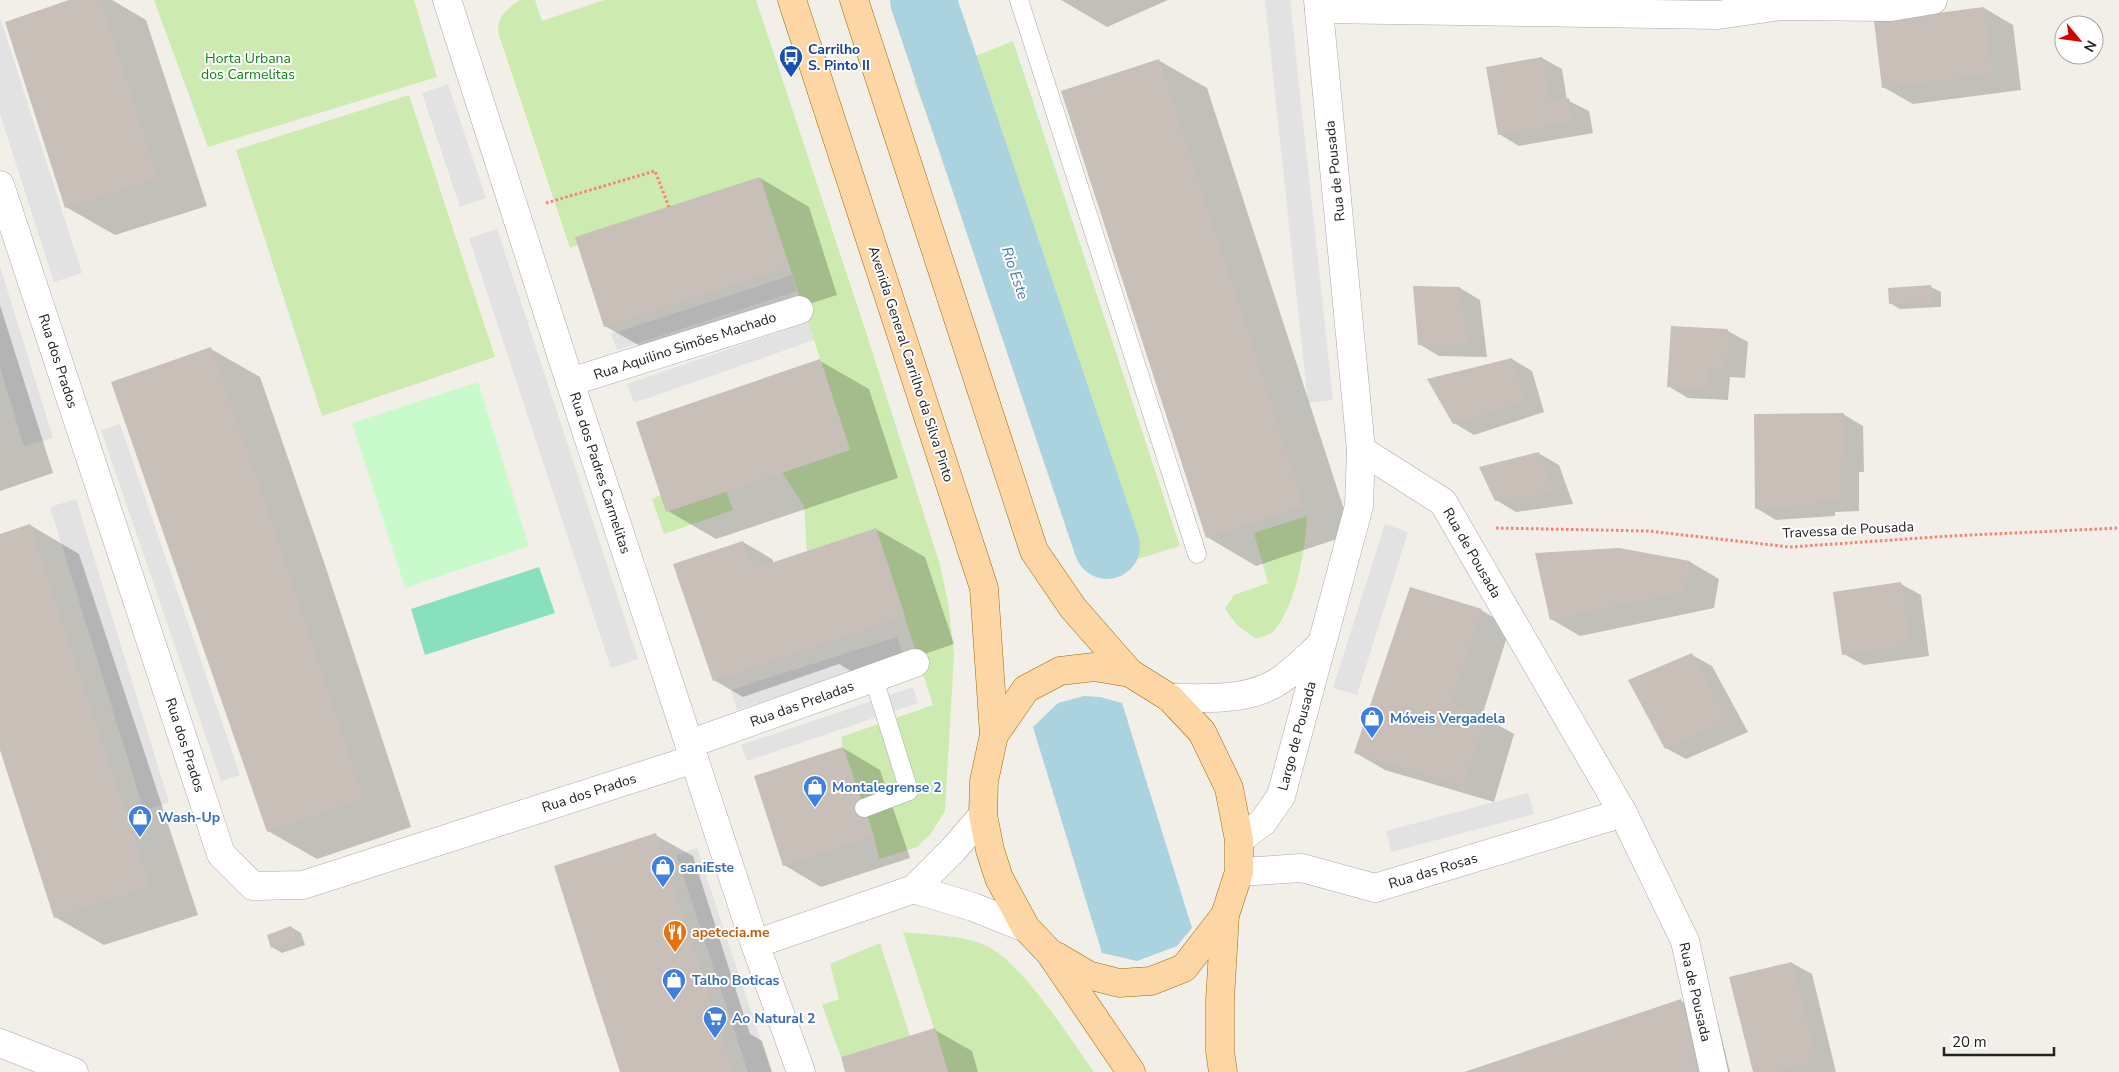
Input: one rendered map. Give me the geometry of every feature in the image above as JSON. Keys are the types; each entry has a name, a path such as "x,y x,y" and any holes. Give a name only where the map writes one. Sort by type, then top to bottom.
{"main road":[{"name":"Avenida General Carrilho da Silva Pinto","path":"792,0 984,588 994,735"},
{"path":"854,0 1034,551 1073,608 1130,673 1170,698 1202,732 1229,788 1239,840 1239,872 1225,915 1220,1000 1220,1051 1223,1072"},
{"path":"1130,673 1094,667 1060,671 1026,689 994,735 984,780 983,814 990,850 1000,878 1026,928 1050,953 1131,1072"},
{"path":"1050,953 1088,975 1119,983 1151,981 1184,968 1225,915"}],"street":[{"name":"Rua dos Padres Carmelitas","path":"448,0 570,382 755,944 801,1072"},
{"path":"1318,4 1718,15 1780,6 1891,7 1933,0"},
{"name":"Rua de Pousada","path":"1318,4 1361,450 1443,502 1623,813 1685,942 1714,1072"},
{"name":"Rua dos Prados","path":"0,185 221,854 253,886 303,885 692,752"},
{"name":"Rua Aquilino Simões Machado","path":"570,382 799,310"},
{"name":"Largo de Pousada","path":"1239,840 1263,822 1281,796 1359,506 1361,450"},
{"name":"Largo de Pousada","path":"1170,698 1250,695 1285,678 1321,645"},
{"name":"Rua das Preladas","path":"692,752 915,663"},
{"name":"Rua das Rosas","path":"1239,872 1302,868 1374,888 1623,813"},
{"path":"755,944 914,889 952,850 983,814"},
{"path":"914,889 973,907 1026,928"},
{"path":"0,1043 74,1072"}],"lane":[{"path":"1019,0 1197,554"},
{"path":"864,808 910,791 874,679"}],"path":[{"path":"516,212 655,171 668,207"},
{"name":"Travessa de Pousada","path":"1458,528 1648,531 1790,547 1950,536 2119,528"}],"green space":[{"name":"Horta Urbana dos Carmelitas","path":"154,0 414,0 437,77 208,147"},
{"path":"520,0 535,0 542,21 604,0 756,0 866,332 940,565 948,602 954,655 945,811 930,835 917,847 879,859 874,836 843,747 841,737 933,705 876,528 807,551 804,506 782,472 850,449 760,177 570,248 498,32 498,26 504,13"},
{"path":"1013,41 1180,546 1098,571 914,81"},
{"path":"409,95 495,357 322,416 236,150"},
{"path":"478,382 529,546 405,588 352,423"},
{"path":"726,491 733,510 664,534 652,499 661,495"},
{"path":"1307,516 1302,560 1289,606 1274,631 1256,639 1237,625 1225,609 1234,595 1268,583 1254,533"},
{"path":"539,567 555,613 425,655 411,609"},
{"path":"903,932 970,940 989,947 1003,957 1018,970 1046,1004 1094,1072 948,1072"},
{"path":"880,943 910,1036 841,1057 822,1005 839,999 830,964"}],"shaded area":[{"path":"1265,0 1290,0 1333,400 1308,403"},
{"path":"0,17 82,273 54,282 0,114"},
{"path":"448,84 486,198 460,207 422,93"},
{"path":"497,229 638,659 611,668 469,238"},
{"path":"0,266 53,438 24,446 0,368"},
{"path":"792,275 797,291 617,350 611,334"},
{"path":"808,322 814,340 634,403 627,384"},
{"path":"120,424 240,775 221,781 101,430"},
{"path":"76,499 169,802 144,811 50,507"},
{"path":"1385,524 1408,532 1357,695 1333,688"},
{"path":"897,637 903,657 737,710 731,690"},
{"path":"913,687 918,703 747,761 741,745"},
{"path":"1528,793 1534,814 1391,852 1386,831"},
{"path":"697,848 771,1072 748,1072 676,855"}],"water":[{"path":"1084,696 1100,697 1122,703 1192,928 1177,946 1137,961 1102,953 1033,727 1058,703"}],"building":[{"path":"69,0 101,0 158,178 65,208 5,22"},
{"path":"1984,7 1992,74 1882,88 1874,21"},
{"path":"1542,57 1550,102 1569,98 1573,121 1498,135 1486,67"},
{"path":"1159,59 1304,506 1206,538 1061,91"},
{"path":"760,177 789,267 604,327 575,237"},
{"path":"1931,285 1932,302 1889,304 1888,288"},
{"path":"1413,286 1460,287 1468,346 1418,345"},
{"path":"1671,326 1728,329 1726,368 1710,367 1709,390 1667,387"},
{"path":"211,347 277,538 363,799 267,832 111,382"},
{"path":"1512,358 1525,401 1453,424 1427,379"},
{"path":"820,359 850,450 666,512 636,422"},
{"path":"1844,413 1844,461 1839,461 1840,500 1815,502 1815,505 1755,509 1754,414"},
{"path":"1539,452 1554,493 1495,501 1479,467"},
{"path":"30,524 150,887 54,918 0,750 0,534"},
{"path":"876,528 905,616 713,681 673,564 743,541 753,569"},
{"path":"1619,548 1690,561 1685,591 1550,620 1535,553"},
{"path":"1901,582 1910,645 1842,655 1833,592"},
{"path":"1410,587 1482,609 1451,703 1486,716 1464,786 1354,753"},
{"path":"1692,653 1729,720 1665,749 1628,680"},
{"path":"843,747 874,836 783,866 754,776"},
{"path":"656,833 733,1072 620,1072 598,1005 554,866"},
{"path":"291,926 296,940 271,948 267,935"},
{"path":"1792,962 1817,1061 1772,1072 1753,1072 1729,977"},
{"path":"1681,999 1698,1072 1464,1072"},
{"path":"935,1028 948,1072 845,1072 841,1057"}],"waterway":[{"name":"Rio Este","path":"923,0 1107,546"}],"place":[{"name":"Carrilho S. Pinto II","path":"791,78"},
{"name":"Móveis Vergadela","path":"1372,739"},
{"name":"Montalegrense 2","path":"815,808"},
{"name":"Wash-Up","path":"140,838"},
{"name":"saniEste","path":"663,888"},
{"name":"apetecia.me","path":"675,953"},
{"name":"Talho Boticas","path":"674,1001"},
{"name":"Ao Natural 2","path":"715,1039"}]}
